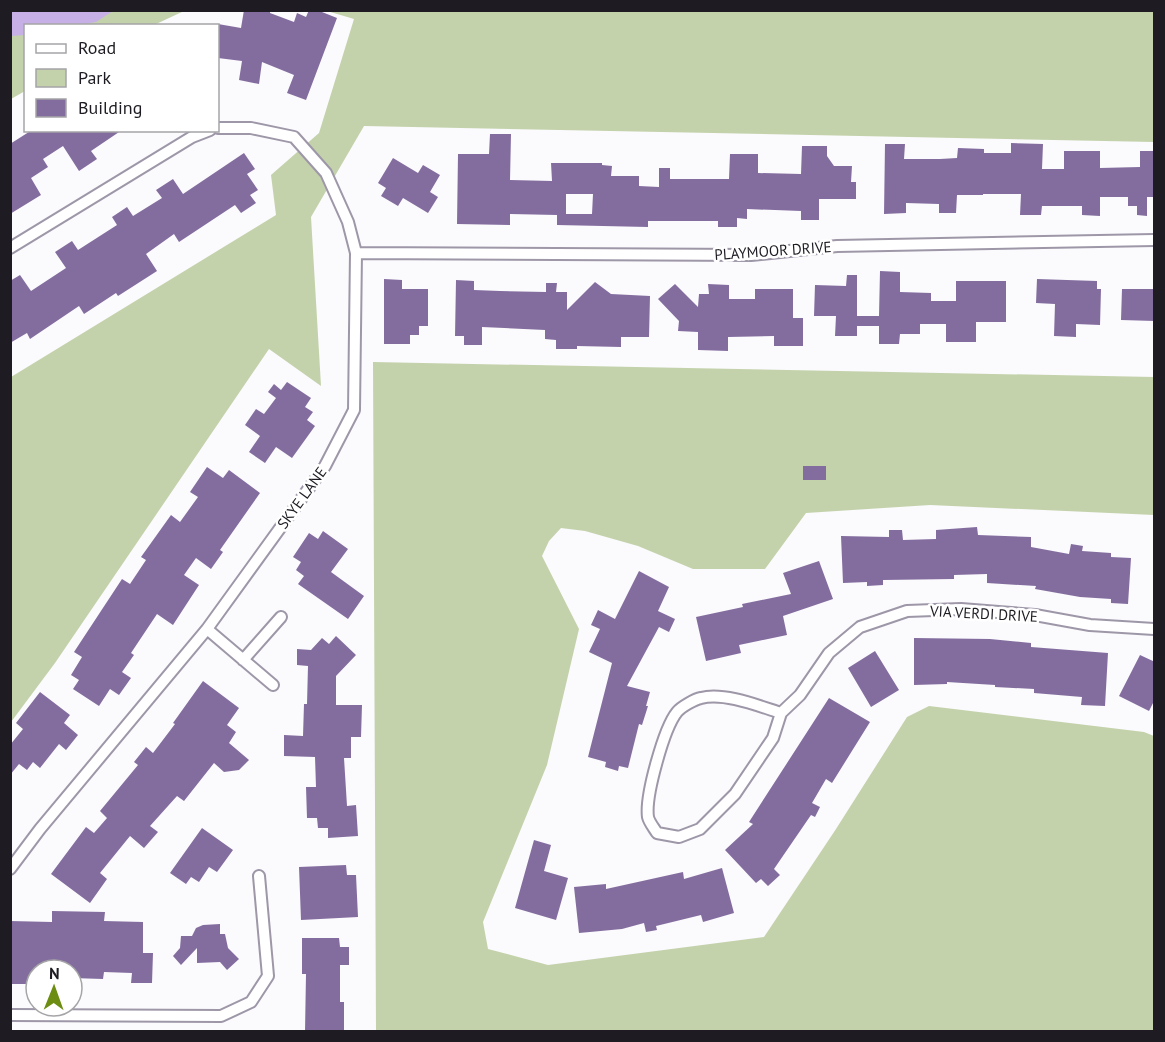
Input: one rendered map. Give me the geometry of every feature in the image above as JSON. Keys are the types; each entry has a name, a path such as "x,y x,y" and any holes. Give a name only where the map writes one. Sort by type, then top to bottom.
{"street":[{"name":"SKYE LANE","path":"10,869 40,829 207,629 325,466 354,410 356,253 348,222 326,173 294,138 251,128 219,129"},
{"path":"10,248 192,136 204,132"},
{"name":"PLAYMOOR DRIVE","path":"356,253 751,255 837,246 1155,240"},
{"name":"VIA VERDI DRIVE","path":"781,713 725,698 700,698 678,712 664,738 650,791 648,818 657,833 679,837 700,829 735,794 773,738 781,713 800,695 829,653 860,627 906,611 961,609 1035,615 1090,625 1155,630"},
{"path":"243,660 281,617"},
{"path":"207,629 273,685"},
{"path":"10,1015 221,1016 251,1002 268,976 259,876"}],"green space":[{"path":"11,11 184,11 156,24 24,24 24,92 11,99"},
{"path":"327,11 1154,11 1154,142 364,126 311,217 321,386 269,349 55,663 11,722 11,377 276,215 271,175 319,133 354,19"},
{"path":"373,362 1154,377 1154,515 930,505 806,513 765,569 693,569 638,546 585,531 561,528 549,541 542,556 579,629 547,765 483,922 488,949 548,965 764,937 907,717 929,706 1144,732 1154,736 1154,1031 376,1031"}],"shaded area":[{"path":"11,10 113,10 96,22 85,24 24,24 24,35 11,36"}],"building":[{"path":"244,10 270,10 270,13 294,22 297,13 306,17 309,10 317,10 337,18 306,100 287,93 294,75 262,62 259,84 239,80 242,61 219,58 219,24 241,28"},
{"path":"29,132 119,132 91,151 97,159 79,171 63,146 43,159 48,167 31,178 41,195 10,214 10,144"},
{"path":"490,134 511,134 510,180 552,181 551,163 602,163 602,165 612,166 611,176 639,176 639,186 659,187 659,168 670,168 670,179 729,179 730,154 758,154 758,173 801,174 802,146 827,146 827,156 834,166 852,166 851,182 856,182 856,199 819,199 819,220 801,220 801,211 747,209 747,219 737,218 737,227 718,227 718,221 648,221 648,227 557,225 557,215 510,214 510,225 457,224 458,154 489,154","holes":["566,194 593,194 592,214 566,214"]},
{"path":"1011,143 1043,144 1042,169 1064,169 1064,151 1100,151 1100,168 1140,167 1140,151 1155,151 1155,197 1147,197 1147,216 1137,215 1137,206 1128,206 1128,197 1100,197 1100,216 1082,215 1082,206 1042,206 1041,215 1020,215 1021,194 957,195 956,213 939,213 939,204 906,203 906,213 884,214 885,144 905,144 904,159 940,159 957,158 958,148 984,149 984,153 1011,153"},
{"path":"244,153 255,169 247,174 258,190 250,195 256,203 241,213 235,205 179,242 174,234 146,254 157,271 118,296 116,293 84,314 79,306 30,339 27,333 10,343 10,281 20,275 31,291 66,268 55,252 72,241 78,250 117,225 112,217 127,207 133,216 162,198 156,190 173,179 183,194"},
{"path":"393,158 418,173 423,165 440,175 430,192 438,197 428,213 403,198 398,206 381,196 386,188 378,183"},
{"path":"880,271 900,272 900,292 931,293 931,301 956,301 956,281 1006,281 1006,322 976,322 976,342 946,342 946,324 920,324 920,334 900,334 899,344 879,344 879,326 857,326 857,336 835,336 836,316 814,316 815,285 846,286 847,275 857,275 857,316 879,316"},
{"path":"384,279 402,280 402,289 428,289 428,326 419,326 419,335 410,335 410,344 384,344"},
{"path":"1037,279 1097,281 1097,289 1101,289 1100,325 1076,324 1076,337 1054,336 1055,304 1036,303"},
{"path":"456,280 474,281 474,290 500,291 546,292 546,283 557,283 556,292 567,292 567,310 595,282 611,294 650,296 649,337 621,337 621,347 577,346 577,349 556,349 556,340 545,339 545,330 482,327 482,345 464,345 464,336 455,336"},
{"path":"675,284 698,307 699,294 709,294 708,284 729,285 729,299 755,299 755,289 793,289 793,318 803,318 803,346 774,346 774,336 728,337 728,351 698,350 698,332 678,331 679,321 658,299"},
{"path":"1122,289 1155,289 1155,321 1121,320"},
{"path":"287,382 311,398 305,407 313,412 307,420 315,426 292,458 276,447 265,463 249,452 260,436 245,425 256,409 264,414 276,398 268,392 274,384 281,390"},
{"path":"803,466 826,466 826,480 803,480"},
{"path":"207,467 223,478 229,470 260,493 220,550 223,552 211,569 196,558 184,575 199,585 173,625 157,614 131,653 134,655 122,672 131,678 119,695 110,689 99,706 73,689 79,680 71,675 82,657 74,652 122,579 130,584 146,560 141,557 171,515 180,522 198,497 190,492"},
{"path":"977,527 978,535 1031,537 1031,547 1069,554 1071,544 1083,546 1082,551 1111,553 1111,557 1131,558 1128,604 1111,603 1111,599 1080,597 1035,589 1036,586 987,583 987,574 954,575 954,579 883,580 883,585 867,586 867,582 843,583 841,536 889,537 889,530 902,530 903,540 936,539 936,530"},
{"path":"323,531 348,549 331,572 364,596 348,619 298,584 304,576 296,570 301,562 293,557 309,533 318,539"},
{"path":"819,561 833,599 783,616 787,635 739,645 741,653 706,661 696,617 743,607 742,604 791,594 783,573"},
{"path":"639,571 669,587 658,611 675,619 669,632 659,627 627,686 650,692 646,706 648,706 642,725 639,724 628,768 619,766 618,771 605,767 606,762 588,757 612,663 589,652 600,629 591,625 598,610 615,619"},
{"path":"336,636 356,655 336,676 336,705 362,705 361,737 351,737 351,758 344,758 347,806 356,805 358,836 328,838 328,828 318,828 317,818 307,818 306,787 316,787 315,757 284,756 284,735 303,736 308,666 297,665 297,649 311,650 322,638 329,644"},
{"path":"914,638 990,639 1031,643 1031,647 1108,653 1105,706 1081,705 1082,697 1034,693 1034,689 947,682 947,684 914,685"},
{"path":"875,651 899,690 871,707 848,668"},
{"path":"1140,655 1155,662 1155,699 1149,711 1119,696"},
{"path":"203,681 239,708 227,725 236,732 229,743 249,760 239,770 224,772 214,763 184,801 177,796 150,826 158,832 144,848 130,836 100,873 107,879 90,903 51,874 86,827 94,833 107,818 100,811 138,765 134,762 146,747 153,753"},
{"path":"40,692 70,715 64,723 78,735 66,750 59,744 40,768 33,762 27,770 19,764 10,775 10,745 23,729 16,723"},
{"path":"829,698 870,722 832,783 826,779 812,803 820,807 815,817 811,815 774,869 780,875 768,886 761,879 756,883 725,850 753,824 749,822"},
{"path":"202,828 233,850 217,872 209,867 199,882 191,877 186,884 170,873"},
{"path":"534,840 551,845 544,871 568,878 556,920 515,908"},
{"path":"346,865 347,875 356,875 358,917 301,920 299,867"},
{"path":"722,868 734,913 703,922 701,915 656,926 657,930 646,932 644,923 622,929 579,933 574,887 606,884 606,889 683,872 684,879"},
{"path":"52,911 105,912 104,921 143,922 143,953 153,953 152,983 131,983 132,973 104,972 103,979 84,978 84,958 24,958 24,984 10,984 10,921 52,922"},
{"path":"220,924 220,934 225,934 228,948 239,959 227,970 220,962 197,963 197,948 181,965 173,956 180,948 181,936 192,936 196,928 203,925"},
{"path":"302,938 339,938 340,947 349,947 349,965 340,965 340,1002 344,1002 344,1032 305,1032 306,974 302,974"}]}
